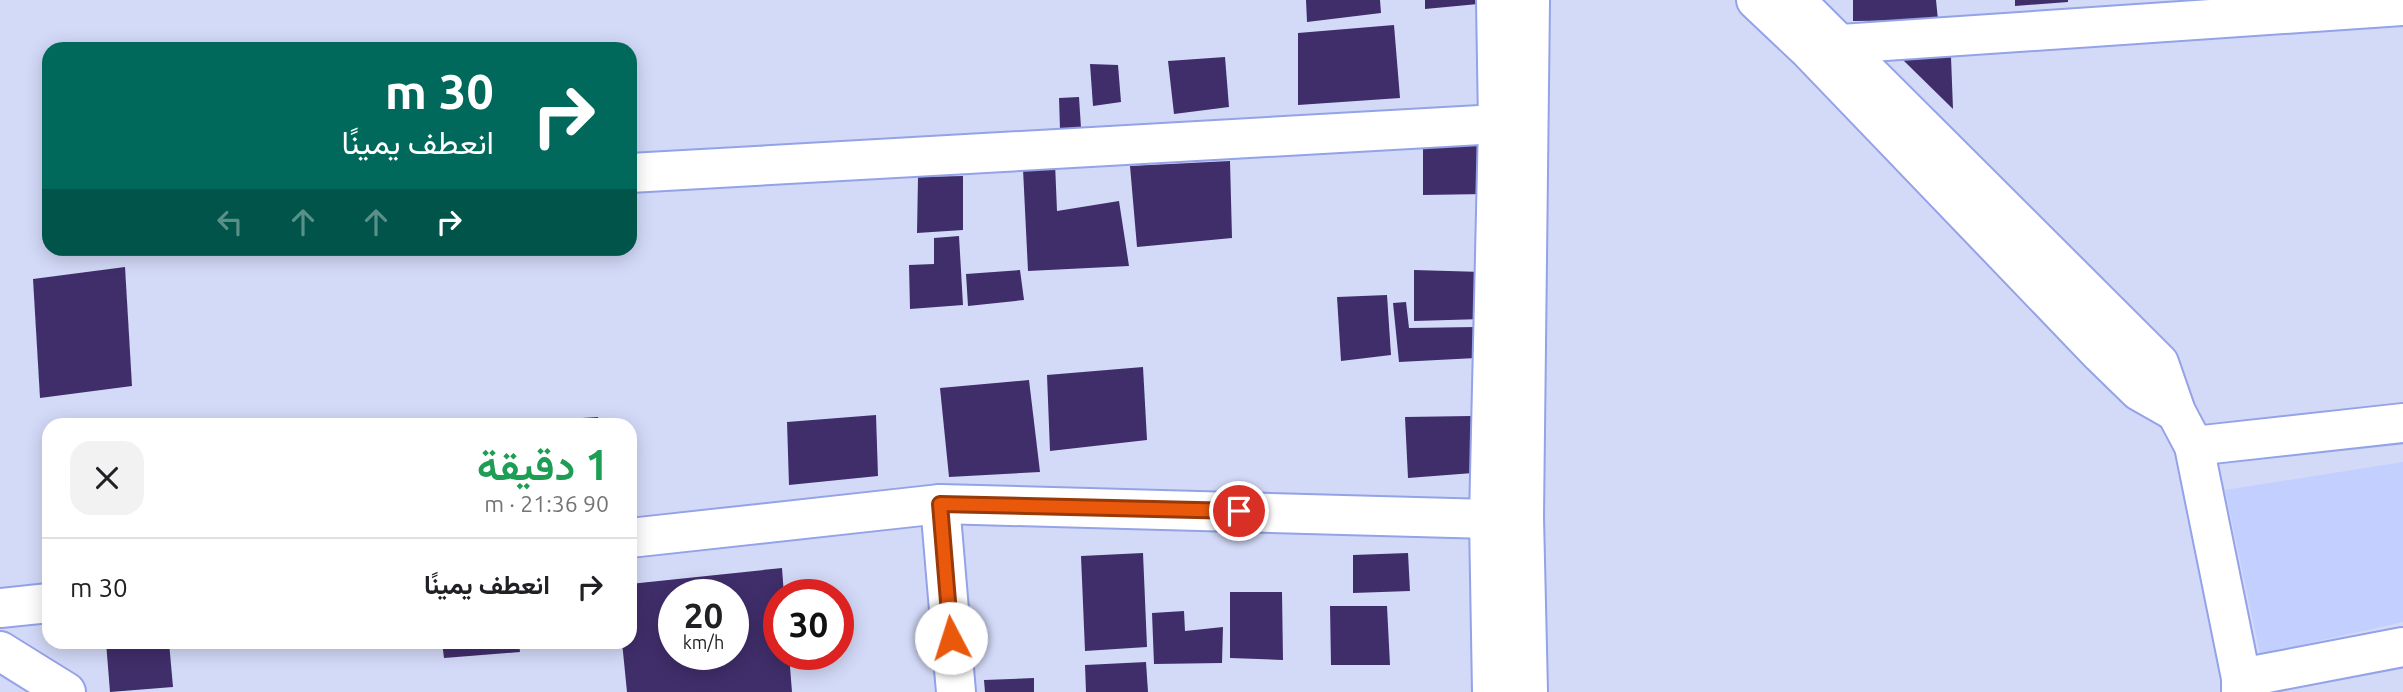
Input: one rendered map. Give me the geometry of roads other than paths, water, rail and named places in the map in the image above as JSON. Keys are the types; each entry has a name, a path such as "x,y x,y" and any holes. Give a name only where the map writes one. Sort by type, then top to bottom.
{"street":[{"path":"1492,692 1489,519 1498,124 1496,0"},
{"path":"1528,692 1524,517 1530,0"},
{"path":"1756,0 1809,50 2101,354 2139,391 2176,412"},
{"path":"1795,0 2159,363 2176,412 2194,446 2241,685 2403,647"},
{"path":"1841,44 2403,6"},
{"path":"637,173 1498,124"},
{"path":"2194,446 2403,423"},
{"path":"637,537 940,504 1489,519"},
{"path":"940,504 956,692"},
{"path":"0,608 42,604"},
{"path":"0,651 66,692"}]}
